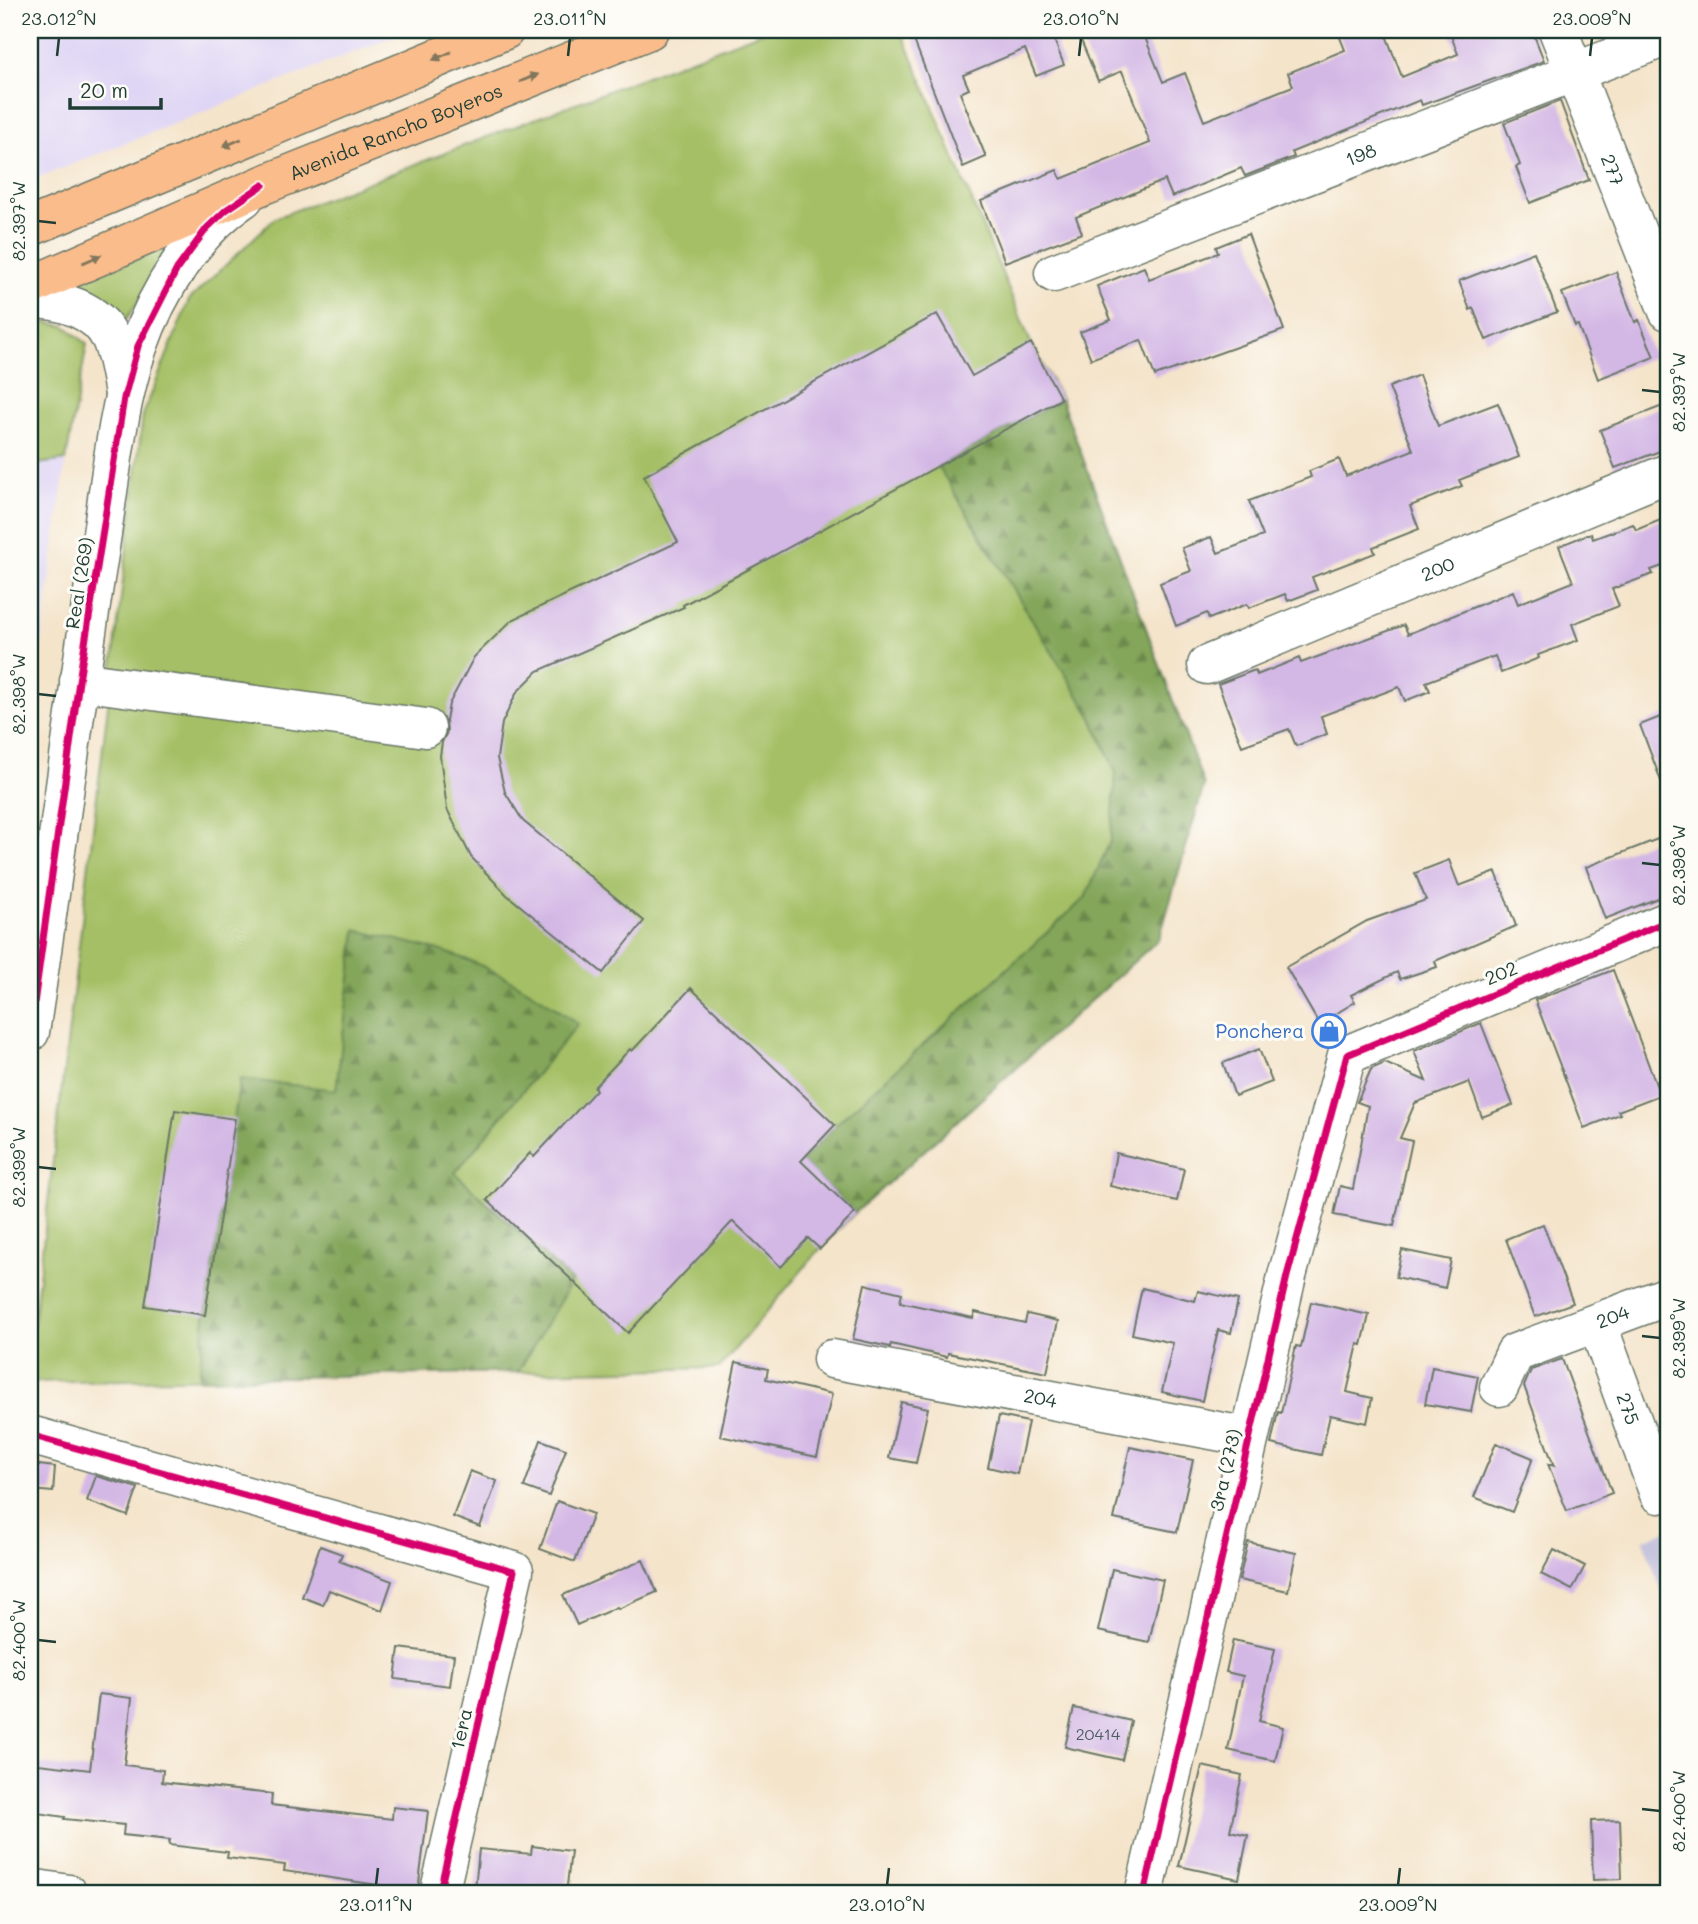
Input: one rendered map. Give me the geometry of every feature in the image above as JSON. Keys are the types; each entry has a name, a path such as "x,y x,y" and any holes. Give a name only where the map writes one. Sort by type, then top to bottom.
{"highway":[{"path":"30,227 505,30"},
{"name":"Avenida Rancho Boyeros","path":"30,286 263,185 649,30"}],"street":[{"name":"277","path":"1558,30 1668,311"},
{"name":"198","path":"1054,273 1668,36"},
{"name":"Real (269)","path":"30,1032 41,883 79,681 124,398 138,346 177,269 206,228 226,210 263,185"},
{"name":"Real (269)","path":"30,299 68,304 92,317 110,338 119,365 124,398"},
{"name":"200","path":"1207,665 1668,473"},
{"path":"79,681 426,728"},
{"name":"202","path":"1347,1055 1668,921"},
{"name":"3ra (273)","path":"1144,1894 1287,1276 1347,1055"},
{"name":"204","path":"1499,1387 1515,1353 1668,1296"},
{"name":"275","path":"1597,1323 1659,1494"},
{"name":"204","path":"832,1359 1249,1437"},
{"name":"1era","path":"30,1434 514,1571 439,1894"},
{"path":"30,1888 69,1894"}],"shaded area":[{"path":"30,30 410,30 30,181"},
{"path":"66,460 30,726 30,465"},
{"path":"1668,1530 1668,1608 1643,1540"}],"green space":[{"path":"767,30 901,30 1031,343 1061,399 1204,785 1159,939 855,1213 820,1249 719,1368 30,1382 30,1351 143,415 189,300 275,218"},
{"path":"178,243 121,327 53,291"},
{"path":"30,319 65,326 87,344 66,460 30,465"},
{"path":"1061,399 1204,785 1159,939 855,1213 801,1161 835,1125 1085,898 1111,840 1116,773 1091,716 938,466"},
{"path":"356,930 445,952 481,965 531,992 578,1024 455,1173 572,1281 518,1372 199,1379 205,1315 240,1079 336,1090"}],"building":[{"path":"910,30 1071,30 1053,37 1064,65 1036,76 1025,49 963,75 969,89 960,93 986,157 963,167"},
{"path":"1101,30 1142,30 1163,82 1185,73 1204,121 1293,86 1288,73 1345,50 1337,30 1384,30 1402,77 1458,54 1449,30 1532,30 1544,61 1422,105 1420,100 1292,152 1294,157 1245,176 1241,168 1172,197 1165,180 1076,217 1082,233 1005,262 981,201 1057,170 1061,179 1150,143 1122,71 1098,81 1080,38"},
{"path":"1560,101 1589,180 1530,203 1516,167 1520,165 1504,123"},
{"path":"1248,234 1284,330 1155,376 1141,340 1091,359 1080,332 1111,320 1097,286 1144,267 1149,279 1218,253 1216,247"},
{"path":"1534,252 1557,312 1486,340 1459,281"},
{"path":"1616,272 1635,322 1639,320 1654,357 1598,379 1578,325 1575,326 1562,293"},
{"path":"937,314 972,376 1031,343 1061,399 683,605 684,607 538,671 517,692 502,723 497,758 505,792 523,821 644,921 603,973 507,895 471,857 447,809 440,756 447,732 449,704 474,657 512,620 678,542 644,476"},
{"path":"1419,375 1438,426 1498,403 1519,457 1459,480 1462,486 1410,506 1419,529 1373,547 1375,553 1312,577 1317,590 1288,601 1285,594 1249,608 1247,604 1209,619 1207,613 1176,626 1160,583 1191,571 1182,548 1211,537 1218,553 1263,536 1249,501 1311,477 1309,471 1339,459 1346,476 1413,450 1389,387"},
{"path":"1668,404 1668,448 1615,468 1600,430"},
{"path":"1668,517 1668,564 1651,570 1653,574 1612,589 1619,606 1572,624 1578,640 1501,673 1495,656 1426,682 1430,691 1405,701 1399,687 1321,716 1327,734 1296,746 1289,729 1242,746 1218,684 1255,670 1257,675 1299,658 1301,663 1404,625 1408,634 1513,591 1518,604 1573,582 1559,546 1591,533 1593,539 1633,524 1636,530"},
{"path":"1668,714 1668,793 1666,794 1640,725"},
{"path":"1668,835 1668,894 1605,919 1586,867"},
{"path":"1449,860 1459,886 1496,872 1516,926 1435,961 1437,967 1400,979 1397,972 1351,995 1355,1002 1319,1024 1286,967 1367,921 1426,900 1415,873"},
{"path":"1613,970 1660,1095 1584,1128 1535,1000"},
{"path":"691,988 835,1125 801,1161 855,1213 820,1249 808,1238 781,1267 733,1221 628,1333 487,1200 530,1153 534,1157 596,1090 594,1087"},
{"path":"1481,1023 1513,1105 1482,1117 1469,1082 1415,1103 1400,1138 1412,1141 1394,1226 1334,1215 1340,1186 1353,1189 1368,1106 1357,1102 1371,1069 1385,1063 1426,1081 1414,1051"},
{"path":"1259,1049 1272,1082 1235,1096 1223,1063"},
{"path":"175,1110 235,1119 205,1315 145,1306"},
{"path":"1116,1153 1184,1169 1177,1201 1110,1186"},
{"path":"1543,1224 1573,1303 1535,1317 1506,1239"},
{"path":"1402,1250 1451,1260 1445,1288 1396,1277"},
{"path":"865,1284 902,1293 900,1302 973,1318 975,1312 1025,1323 1027,1314 1058,1321 1047,1373 948,1353 947,1357 891,1344 890,1347 853,1339"},
{"path":"1142,1288 1195,1301 1198,1291 1238,1300 1231,1333 1218,1330 1202,1401 1162,1392 1173,1343 1132,1334"},
{"path":"1311,1302 1369,1315 1362,1345 1358,1344 1347,1392 1372,1398 1367,1423 1330,1415 1321,1455 1271,1444 1296,1346 1301,1347"},
{"path":"1562,1359 1612,1493 1567,1511 1548,1464 1554,1466 1524,1386 1531,1370"},
{"path":"736,1362 768,1369 766,1379 832,1394 817,1457 720,1436"},
{"path":"1432,1367 1478,1376 1471,1412 1425,1404"},
{"path":"901,1402 928,1408 916,1463 889,1458"},
{"path":"999,1416 1028,1422 1017,1474 988,1467"},
{"path":"541,1440 566,1449 549,1496 524,1487"},
{"path":"1496,1443 1533,1458 1512,1512 1474,1497"},
{"path":"1130,1447 1193,1460 1177,1532 1114,1519"},
{"path":"30,1464 55,1467 53,1492 30,1490"},
{"path":"470,1471 497,1481 480,1527 453,1517"},
{"path":"96,1476 138,1488 128,1516 87,1501"},
{"path":"557,1501 593,1514 575,1562 540,1549"},
{"path":"1248,1542 1296,1553 1288,1591 1239,1580"},
{"path":"320,1546 342,1554 339,1561 392,1581 382,1610 329,1590 323,1605 302,1597"},
{"path":"1554,1550 1585,1566 1572,1590 1541,1574"},
{"path":"643,1560 657,1592 577,1625 563,1595"},
{"path":"1112,1569 1163,1580 1149,1642 1098,1631"},
{"path":"1233,1640 1275,1649 1259,1721 1283,1727 1275,1761 1228,1750 1243,1676 1226,1672"},
{"path":"399,1648 454,1655 450,1686 395,1679"},
{"path":"99,1694 132,1698 124,1765 163,1770 162,1782 272,1794 271,1805 392,1819 393,1807 428,1811 418,1891 284,1871 285,1865 227,1858 228,1852 169,1845 170,1840 123,1835 124,1825 64,1819 65,1817 30,1812 30,1763 90,1770"},
{"path":"1074,1708 1131,1721 1122,1760 1065,1747"},
{"path":"1202,1766 1242,1775 1230,1831 1248,1835 1239,1879 1179,1866"},
{"path":"1620,1820 1622,1879 1593,1880 1591,1821"},
{"path":"532,1846 571,1851 566,1894 503,1889 503,1893 475,1889 479,1849 531,1854"}],"cycle path":[{"path":"30,1032 79,681 124,398 138,346 177,269 207,228 226,210 263,185"},
{"path":"1144,1894 1287,1276 1347,1055 1668,921"},
{"path":"30,1435 514,1571 439,1894"}],"place":[{"name":"Ponchera","path":"1329,1031"}]}
